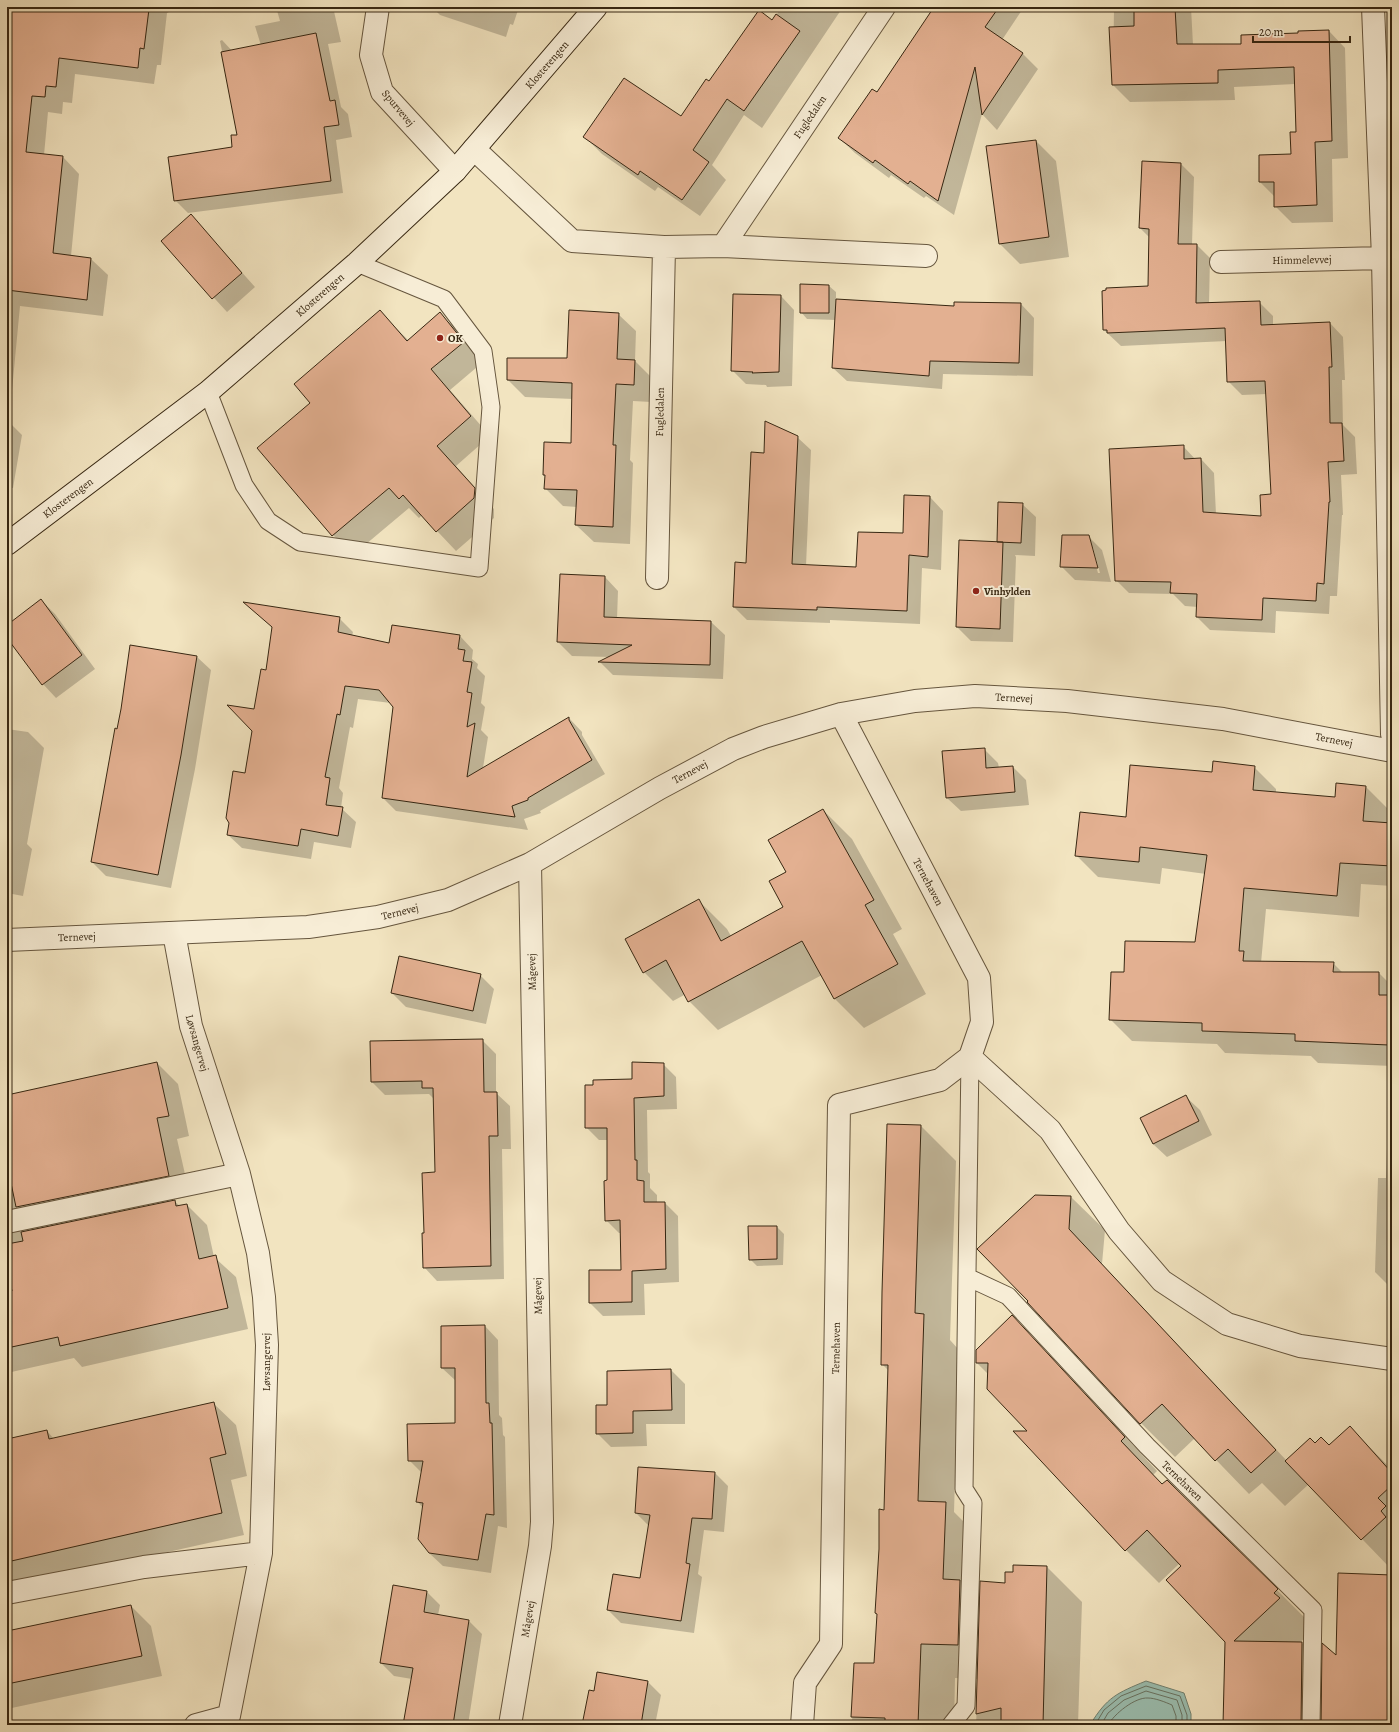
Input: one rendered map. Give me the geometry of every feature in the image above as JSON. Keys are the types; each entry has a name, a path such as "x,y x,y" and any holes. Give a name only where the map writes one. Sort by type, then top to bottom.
{"street":[{"name":"Spurvevej","path":"378,7 371,55 382,92 454,172"},
{"name":"Klosterengen","path":"7,544 208,392 357,263 454,172 596,7"},
{"name":"Fugledalen","path":"723,246 884,7"},
{"path":"1373,7 1383,258 1388,321 1392,734"},
{"path":"474,150 572,241 664,247 723,246 926,256"},
{"name":"Fugledalen","path":"657,578 664,247"},
{"name":"Himmelevvej","path":"1221,262 1383,258"},
{"name":"Ternevej","path":"7,940 308,927 378,918 448,900 530,864 660,788 733,749 764,737 840,714 915,701 975,696 1067,701 1223,719 1392,751"},
{"name":"Ternehaven","path":"802,1725 805,1684 831,1644 839,1105 940,1080 970,1057 982,1022 979,978 840,714"},
{"name":"Mågevej","path":"510,1725 542,1528 530,864"},
{"name":"Løvsangervej","path":"174,933 191,1026 238,1174 258,1253 264,1297 267,1345 261,1553 229,1716 196,1725"},
{"path":"970,1057 1050,1130 1119,1231 1162,1281 1227,1324 1300,1346 1392,1360"},
{"path":"7,1222 238,1174"},
{"path":"7,1593 144,1567 261,1553"}],"lane":[{"path":"208,392 244,484 268,521 300,542 479,568 491,407 483,351 444,299 357,263"},
{"name":"Ternehaven","path":"951,1725 966,1706 973,1503 964,1489 970,1057"},
{"name":"Ternehaven","path":"967,1277 1008,1296 1147,1446 1313,1610 1311,1725"}],"water":[{"path":"1146,1681 1184,1693 1191,1714 1191,1725 1090,1725 1102,1708 1114,1697 1127,1689"}],"building":[{"path":"10,7 134,7 149,9 144,49 140,48 138,68 59,58 56,87 46,86 45,97 32,96 26,152 63,156 53,253 91,258 87,300 7,290 7,33"},
{"path":"934,7 999,7 985,27 1023,53 982,115 975,67 938,201 910,181 908,184 875,160 873,163 838,138 872,89 877,92"},
{"path":"1134,7 1175,7 1177,44 1241,44 1241,35 1298,33 1298,31 1329,30 1332,141 1315,142 1317,205 1274,207 1274,182 1259,182 1259,155 1291,154 1290,132 1296,132 1294,67 1218,70 1218,83 1112,85 1109,27 1134,26"},
{"path":"759,10 772,20 776,14 800,31 744,111 727,99 693,150 709,162 682,200 640,171 638,175 583,137 624,78 681,116 706,79 709,81"},
{"path":"316,33 330,101 335,100 339,125 324,127 331,181 174,201 168,157 232,147 231,135 237,135 221,52"},
{"path":"1036,140 1049,237 999,244 986,146"},
{"path":"1142,161 1181,163 1178,244 1197,244 1196,303 1260,301 1261,325 1330,322 1332,367 1329,367 1330,423 1342,423 1344,461 1328,462 1330,502 1324,584 1317,583 1316,601 1263,598 1262,620 1196,617 1197,594 1170,593 1171,582 1115,581 1109,449 1184,445 1184,459 1201,458 1203,512 1261,516 1260,495 1271,494 1265,381 1227,382 1225,328 1107,333 1107,330 1103,330 1102,291 1106,290 1106,288 1148,286 1149,229 1139,228"},
{"path":"191,214 242,273 212,299 161,241"},
{"path":"800,284 829,285 829,313 800,313"},
{"path":"733,294 781,295 779,372 752,373 753,372 731,371"},
{"path":"836,299 954,306 954,302 1021,303 1019,363 930,361 929,376 832,368"},
{"path":"380,310 407,341 440,312 464,342 431,369 471,416 437,446 475,488 474,498 436,532 403,495 399,499 389,488 332,536 257,448 310,403 294,384"},
{"path":"569,310 619,313 617,359 635,360 634,385 616,384 613,445 616,445 613,527 575,525 577,490 544,489 544,442 571,443 572,383 507,380 507,358 567,358"},
{"path":"765,421 798,436 792,564 856,567 858,532 903,533 904,495 930,496 928,557 909,555 907,611 817,607 817,610 733,607 735,562 746,563 751,452 764,453"},
{"path":"998,502 1023,503 1021,543 997,542"},
{"path":"1062,535 1089,535 1098,568 1060,567"},
{"path":"959,540 1003,542 1000,629 956,627"},
{"path":"560,574 605,576 604,617 711,621 710,665 598,662 632,645 557,642"},
{"path":"41,599 82,655 42,685 7,638 7,625"},
{"path":"243,602 340,617 338,632 389,643 392,625 460,635 458,649 465,650 463,661 472,662 467,692 472,693 467,727 475,723 467,777 569,717 569,720 592,760 528,798 528,800 512,806 515,817 382,798 393,707 379,690 345,686 340,715 337,714 325,777 330,778 326,805 343,807 338,836 301,829 298,846 227,835 229,823 226,818 233,771 245,773 252,731 227,705 254,709 261,669 266,670 272,627"},
{"path":"130,645 197,656 181,755 158,875 91,862 115,728 117,729 121,709"},
{"path":"985,748 986,768 1013,766 1015,792 946,798 942,751"},
{"path":"1213,761 1255,766 1253,790 1335,797 1336,783 1366,786 1363,821 1392,823 1392,866 1340,863 1337,896 1244,888 1239,951 1244,951 1243,961 1334,962 1333,972 1379,972 1379,995 1390,995 1389,1045 1295,1041 1295,1034 1202,1031 1202,1023 1109,1020 1111,972 1124,972 1125,941 1195,942 1207,855 1140,847 1139,862 1075,856 1080,812 1126,817 1130,765 1212,772"},
{"path":"823,809 874,900 865,905 898,964 834,999 802,941 688,1002 666,960 643,973 625,939 699,899 721,941 783,907 769,881 786,872 768,840"},
{"path":"399,956 481,974 473,1011 391,993"},
{"path":"483,1039 484,1092 497,1092 498,1136 489,1136 491,1266 423,1268 422,1233 424,1233 422,1173 435,1172 433,1088 422,1088 422,1081 371,1082 370,1041"},
{"path":"157,1062 169,1116 157,1118 169,1176 16,1207 7,1164 7,1095"},
{"path":"632,1062 664,1063 664,1096 634,1098 635,1160 637,1160 637,1180 644,1181 644,1202 665,1202 666,1269 632,1271 632,1302 589,1303 589,1270 621,1270 620,1220 605,1221 604,1181 607,1180 607,1128 585,1128 585,1085 593,1085 593,1080 632,1079"},
{"path":"1186,1095 1199,1121 1153,1144 1140,1118"},
{"path":"887,1124 921,1125 915,1313 924,1314 918,1501 946,1502 943,1579 960,1580 958,1645 921,1644 918,1725 885,1725 885,1718 851,1717 854,1663 874,1663 877,1614 875,1613 879,1549 879,1509 884,1510 888,1365 881,1365"},
{"path":"1035,1195 1071,1196 1069,1229 1276,1450 1251,1473 1228,1449 1215,1461 1162,1404 1140,1424 1027,1302 1028,1301 977,1249"},
{"path":"175,1200 176,1206 187,1204 199,1259 216,1255 228,1308 60,1346 58,1337 7,1348 7,1293 12,1291 7,1268 7,1244 23,1241 21,1232"},
{"path":"748,1226 777,1226 777,1259 749,1260"},
{"path":"1012,1315 1125,1437 1121,1441 1162,1484 1167,1480 1278,1589 1274,1593 1280,1598 1234,1641 1302,1642 1301,1725 1223,1725 1225,1642 1166,1580 1181,1566 1147,1530 1125,1551 1013,1431 1027,1431 987,1389 988,1363 976,1363 976,1350"},
{"path":"485,1325 486,1403 489,1403 490,1423 492,1423 494,1515 486,1514 478,1560 429,1553 418,1539 423,1503 416,1502 423,1461 408,1461 407,1424 455,1423 455,1368 441,1368 441,1326"},
{"path":"671,1369 672,1410 633,1411 633,1433 596,1434 596,1405 607,1405 607,1371"},
{"path":"214,1402 226,1454 210,1458 222,1513 7,1562 7,1439 47,1430 49,1439"},
{"path":"1350,1426 1392,1473 1392,1485 1378,1498 1386,1506 1381,1511 1386,1517 1361,1540 1285,1461 1310,1438 1315,1443 1321,1437 1329,1445"},
{"path":"638,1467 715,1472 712,1519 692,1518 686,1563 690,1564 681,1621 607,1610 613,1574 640,1578 650,1515 635,1513"},
{"path":"1013,1565 1047,1566 1043,1725 1009,1725 1001,1723 1001,1708 976,1714 980,1581 1005,1583 1005,1572 1013,1572"},
{"path":"1338,1573 1392,1575 1392,1725 1321,1725 1322,1643 1336,1655"},
{"path":"393,1585 427,1591 424,1612 469,1620 453,1725 403,1725 413,1668 380,1663"},
{"path":"131,1605 142,1656 7,1684 7,1631"},
{"path":"597,1672 648,1681 641,1725 582,1725 589,1690 594,1691"}],"place":[{"name":"OK","path":"440,338"},
{"name":"Vinhylden","path":"976,591"}]}
